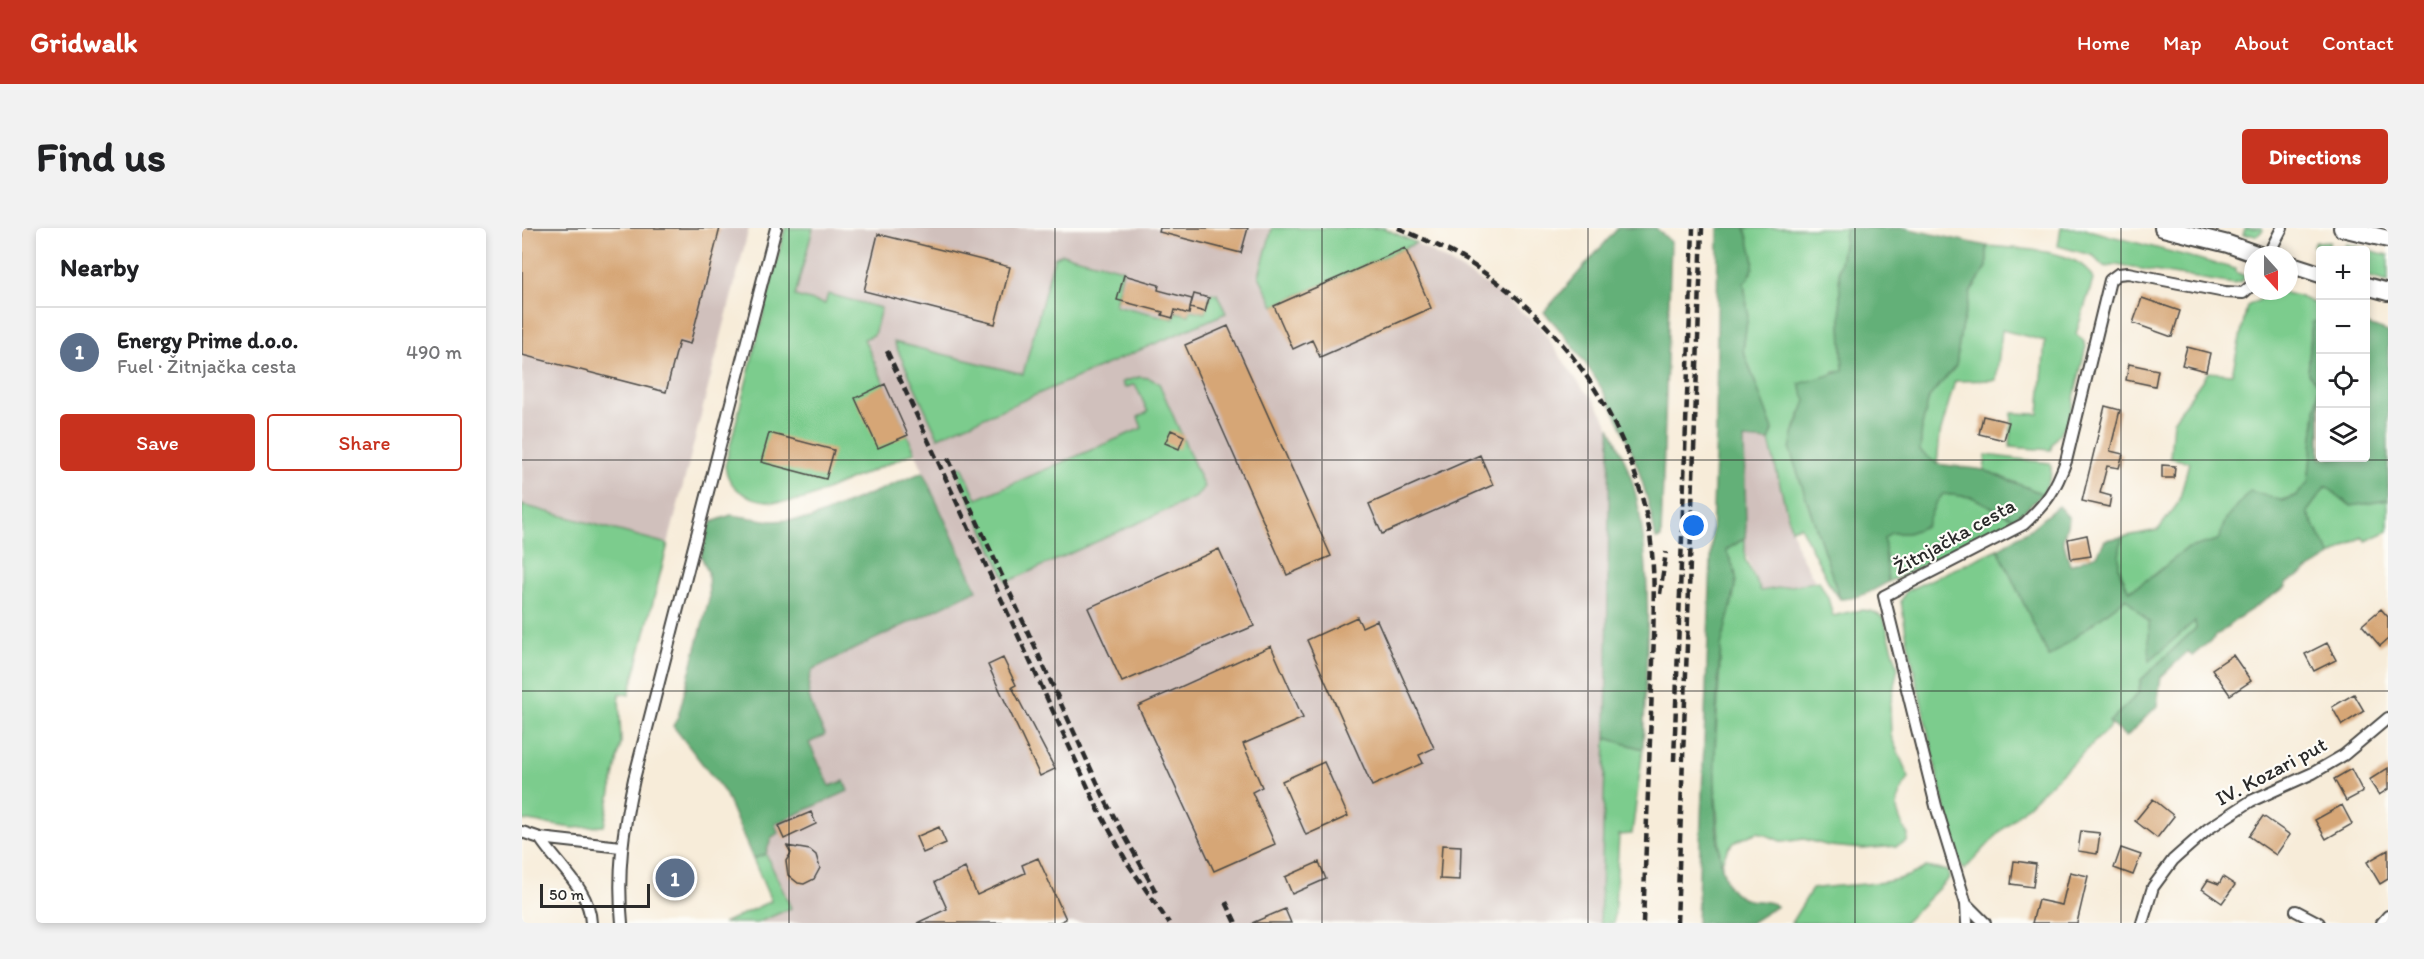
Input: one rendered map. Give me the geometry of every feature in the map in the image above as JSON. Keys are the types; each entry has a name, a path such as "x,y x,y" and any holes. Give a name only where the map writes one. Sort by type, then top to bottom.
{"main road":[{"path":"2163,228 2244,250"},
{"path":"2342,228 2388,239"},
{"path":"2298,267 2316,273"},
{"path":"2370,287 2388,292"}],"street":[{"path":"622,923 621,848 649,716 776,228"},
{"path":"2273,246 2282,228"},
{"name":"Žitnjačka cesta","path":"1966,904 1936,806 1884,596 2024,524 2043,506 2056,488 2066,461 2110,280 2118,274 2128,273 2225,292 2244,292"},
{"name":"IV. Kozari put","path":"2142,923 2153,887 2174,860 2208,829 2251,801 2313,773 2344,755 2388,718"},
{"path":"522,832 540,838 621,848"},
{"path":"540,838 550,855 583,893 591,923"},
{"path":"1966,904 1967,923"},
{"path":"1966,904 1985,923"},
{"path":"2296,911 2319,923"},
{"path":"2382,923 2388,916"}],"shaded area":[{"path":"522,228 749,228 668,544 522,505"},
{"path":"813,228 1272,228 1259,276 1274,306 1416,243 1491,287 1540,327 1583,389 1593,398 1610,427 1607,720 1600,923 757,923 791,908 766,854 775,825 830,787 809,743 810,702 807,688 813,669 977,590 864,339 828,295 826,304 795,296"},
{"path":"1744,438 1769,441 1797,548 1815,581 1761,591 1744,550 1746,526"}],"green space":[{"path":"785,228 813,228 795,296 825,304 828,294 881,308 874,335 864,339 915,452 804,499 780,502 755,499 744,494 735,487 725,466"},
{"path":"1272,228 1384,228 1416,243 1274,306 1259,276"},
{"path":"1618,228 1656,228 1671,242 1661,538 1656,539 1640,476 1617,417 1585,363 1544,312"},
{"path":"1718,228 1745,228 1752,252 1752,271 1744,283 1748,314 1743,350 1773,430 1769,441 1744,439 1745,538 1726,550 1736,576 1736,583 1721,647 1715,735 1716,812 1724,874 1732,890 1738,895 1749,900 1777,906 1750,923 1697,923 1716,431"},
{"path":"1745,228 1846,228 1839,269 1843,371 1834,372 1804,406 1796,425 1790,450 1840,599 1830,585 1800,526 1791,529 1769,441 1773,430 1743,350 1748,314 1744,282 1752,270 1753,263"},
{"path":"1846,228 1905,228 1987,246 1987,267 1971,291 1961,329 1956,366 1929,397 1922,426 1920,451 1937,464 1984,470 2043,494 2015,519 1972,497 1943,494 1935,504 1926,526 1908,533 1891,533 1884,539 1888,582 1859,596 1840,599 1790,450 1793,434 1806,401 1799,384 1843,371 1839,269"},
{"path":"2061,228 2081,228 2236,269 2236,272 2244,278 2241,282 2234,284 2116,265 2106,267 2094,256 2058,246"},
{"path":"2245,228 2262,228 2263,230 2258,235 2243,235"},
{"path":"2330,241 2328,246 2316,246 2316,250 2313,246 2316,242"},
{"path":"1987,246 2047,252 2062,256 2087,269 2093,280 2076,334 2086,346 2069,420 2052,444 2051,450 2010,447 2012,413 2039,414 2045,341 2002,330 1996,380 1955,381 1940,434 1937,464 1920,452 1922,426 1929,397 1956,366 1961,329 1971,291 1987,267"},
{"path":"2370,250 2388,255 2388,282 2370,277"},
{"path":"1062,254 1123,269 1115,305 1174,319 1176,312 1189,315 1191,310 1205,313 1211,293 1217,294 1226,313 938,437 894,342 1023,374 1054,258"},
{"path":"2298,296 2316,304 2316,322 2312,323 2308,374 2316,381 2316,411 2308,483 2297,495 2226,519 2219,540 2186,549 2153,576 2129,591 2117,563 2122,537 2158,530 2179,502 2189,462 2170,458 2173,421 2208,372 2232,374 2247,306 2259,300 2298,300"},
{"path":"2312,322 2316,322 2316,381 2308,374"},
{"path":"2370,325 2388,332 2388,500 2351,506 2326,486 2307,512 2331,556 2285,584 2286,587 2238,618 2192,656 2188,651 2161,677 2157,706 2126,737 2109,722 2138,694 2141,680 2196,628 2195,621 2149,661 2149,622 2126,598 2049,657 1998,549 2029,530 2058,506 2069,518 2063,540 2070,565 2097,555 2105,540 2122,537 2119,565 2122,577 2130,591 2153,576 2186,549 2218,540 2226,519 2250,491 2283,501 2297,495 2308,483 2316,411 2316,462 2370,462"},
{"path":"1139,377 1149,378 1159,383 1204,487 1196,497 1007,582 956,469 962,466 977,499 1142,428 1138,417 1148,412 1135,384 1125,388 1122,382"},
{"path":"1610,427 1626,463 1635,491 1646,562 1648,624 1643,749 1606,738"},
{"path":"1986,455 2050,463 2051,475 2043,494 1984,470"},
{"path":"923,472 977,590 813,669 808,686 809,695 825,735 809,743 830,786 844,781 848,791 775,824 778,833 771,838 766,854 753,859 725,793 673,726 678,717 709,599 708,572 701,556 709,526 712,522 731,515 772,521 810,519"},
{"path":"2326,486 2351,506 2388,500 2388,531 2366,541 2362,537 2331,556 2307,512"},
{"path":"1943,494 1972,497 2015,519 1991,533 1888,582 1884,539 1891,533 1908,533 1926,526 1935,504"},
{"path":"522,505 668,544 629,695 619,693 621,743 604,826 572,828 522,820"},
{"path":"1745,538 1745,559 1761,591 1819,581 1828,598 1833,616 1866,610 1884,619 1898,667 1890,706 1891,736 1909,778 1900,793 1897,806 1900,820 1908,835 1907,842 1896,846 1863,849 1829,846 1804,839 1783,842 1758,832 1729,847 1721,867 1714,769 1721,646 1736,575 1726,550"},
{"path":"1998,549 2049,657 2126,598 2149,622 2195,620 2196,628 2141,680 2138,694 2110,722 2111,726 2000,832 1964,870 1949,828 1901,601 1906,591"},
{"path":"1606,738 1643,749 1632,834 1619,835 1614,923 1600,923"},
{"path":"766,854 791,908 757,923 723,923 771,901 753,859"},
{"path":"1926,867 1948,871 1949,878 1904,923 1791,923 1812,889 1885,882 1913,874"}],"building":[{"path":"522,228 720,228 690,344 679,341 666,392 522,355"},
{"path":"1160,228 1248,228 1241,253 1159,232"},
{"path":"878,234 1010,267 995,324 864,291"},
{"path":"1405,248 1431,308 1320,357 1312,340 1293,349 1274,306"},
{"path":"1124,275 1159,285 1158,290 1192,299 1189,314 1175,310 1173,318 1162,315 1163,312 1117,300"},
{"path":"1194,294 1209,298 1205,312 1190,308"},
{"path":"2142,298 2180,311 2172,337 2133,323"},
{"path":"1228,326 1331,556 1287,575 1185,345"},
{"path":"2187,347 2210,353 2206,371 2182,365"},
{"path":"2129,364 2158,370 2155,386 2126,380"},
{"path":"885,384 908,435 878,448 855,398"},
{"path":"2105,406 2120,410 2110,451 2123,454 2119,468 2107,466 2100,493 2111,496 2109,507 2082,501"},
{"path":"1983,416 2009,422 2004,440 1979,434"},
{"path":"1171,430 1184,436 1179,449 1165,443"},
{"path":"769,433 834,450 826,479 761,462"},
{"path":"1480,455 1493,485 1382,534 1369,504"},
{"path":"2162,465 2175,466 2174,478 2162,478"},
{"path":"2087,535 2091,556 2071,559 2068,539"},
{"path":"1219,549 1254,626 1122,682 1088,608"},
{"path":"2381,609 2388,617 2388,639 2380,646 2362,625"},
{"path":"1357,617 1362,627 1377,620 1434,748 1419,755 1423,763 1372,786 1307,640"},
{"path":"2327,643 2336,660 2314,671 2305,654"},
{"path":"1271,646 1303,718 1243,744 1262,787 1252,792 1275,844 1214,871 1138,706"},
{"path":"2233,655 2251,681 2230,695 2212,669"},
{"path":"1003,658 1016,685 1012,687 1055,769 1040,776 988,665"},
{"path":"2354,694 2364,711 2342,725 2332,707"},
{"path":"1324,762 1348,816 1306,835 1282,781"},
{"path":"2388,768 2388,789 2379,795 2369,780"},
{"path":"2351,769 2363,792 2346,801 2334,779"},
{"path":"2153,799 2174,816 2157,838 2135,821"},
{"path":"2342,805 2352,824 2326,839 2315,820"},
{"path":"811,812 816,824 784,839 778,826"},
{"path":"2263,816 2290,835 2276,855 2249,836"},
{"path":"939,827 946,843 923,853 916,837"},
{"path":"2081,831 2100,833 2097,854 2078,851"},
{"path":"1442,845 1461,846 1460,880 1440,879"},
{"path":"787,846 810,850 816,855 820,868 814,879 804,884 798,883 788,875 786,861 791,853"},
{"path":"2121,848 2141,855 2133,875 2114,868"},
{"path":"2388,850 2388,879 2380,884 2367,862"},
{"path":"1038,858 1066,919 1058,923 917,923 947,909 935,882 965,868 977,895 1025,873 1022,865"},
{"path":"2014,861 2036,864 2033,887 2011,884"},
{"path":"1319,862 1326,879 1292,894 1285,877"},
{"path":"2070,872 2088,876 2077,923 2032,923 2038,900 2062,905"},
{"path":"2223,877 2235,885 2222,903 2202,889 2208,880 2219,884"},
{"path":"1285,909 1291,923 1252,923"}],"railway":[{"path":"1398,228 1460,257 1496,281 1528,308 1558,339 1584,372 1625,446 1639,486 1651,542 1654,599 1653,641"},
{"path":"1674,761 1693,228"},
{"path":"1677,923 1702,228"},
{"path":"887,351 1098,809 1128,864 1169,923"},
{"path":"948,458 1107,804 1158,896"},
{"path":"1660,594 1666,552"},
{"path":"1643,923 1654,635"},
{"path":"1226,902 1236,923"}],"place":[{"name":"Energy Prime d.o.o.","path":"675,878"}]}
